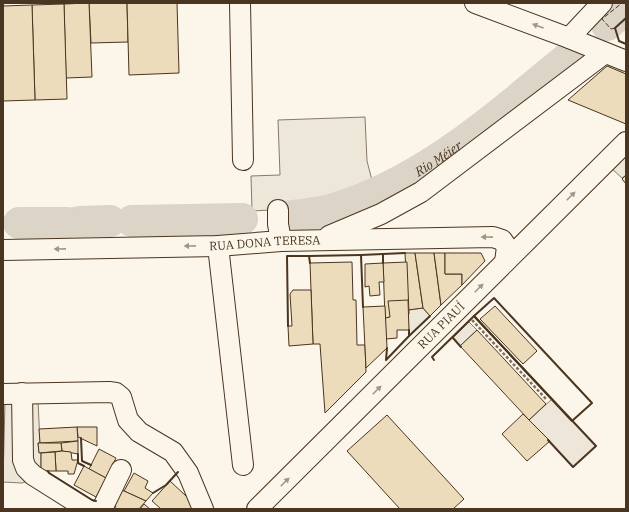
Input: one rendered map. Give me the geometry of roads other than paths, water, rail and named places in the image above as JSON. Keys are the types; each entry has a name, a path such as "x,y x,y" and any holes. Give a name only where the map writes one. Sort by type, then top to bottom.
{"street":[{"path":"240,3 243,160"},
{"path":"570,38 602,3"},
{"path":"487,5 626,61"},
{"path":"320,240 381,214 421,192 605,53"},
{"name":"RUA PIAUÍ","path":"257,509 626,142"},
{"name":"RUA DONA TERESA","path":"3,250 218,246 279,225 320,240 493,237 502,240 507,248 505,262"},
{"path":"218,246 243,465"},
{"path":"87,509 33,475 26,468 23,460 13,393 116,393 121,397 128,420 139,432 173,452 188,473 203,509"},
{"path":"102,509 121,470"}],"waterway":[{"name":"Rio Méier","path":"607,25 626,8"},
{"name":"Rio Méier","path":"283,217 331,210 365,198 398,183 429,165 487,124 570,56"},
{"name":"Rio Méier","path":"132,221 242,219"},
{"name":"Rio Méier","path":"79,222 110,221"},
{"name":"Rio Méier","path":"19,223 67,223"}]}
